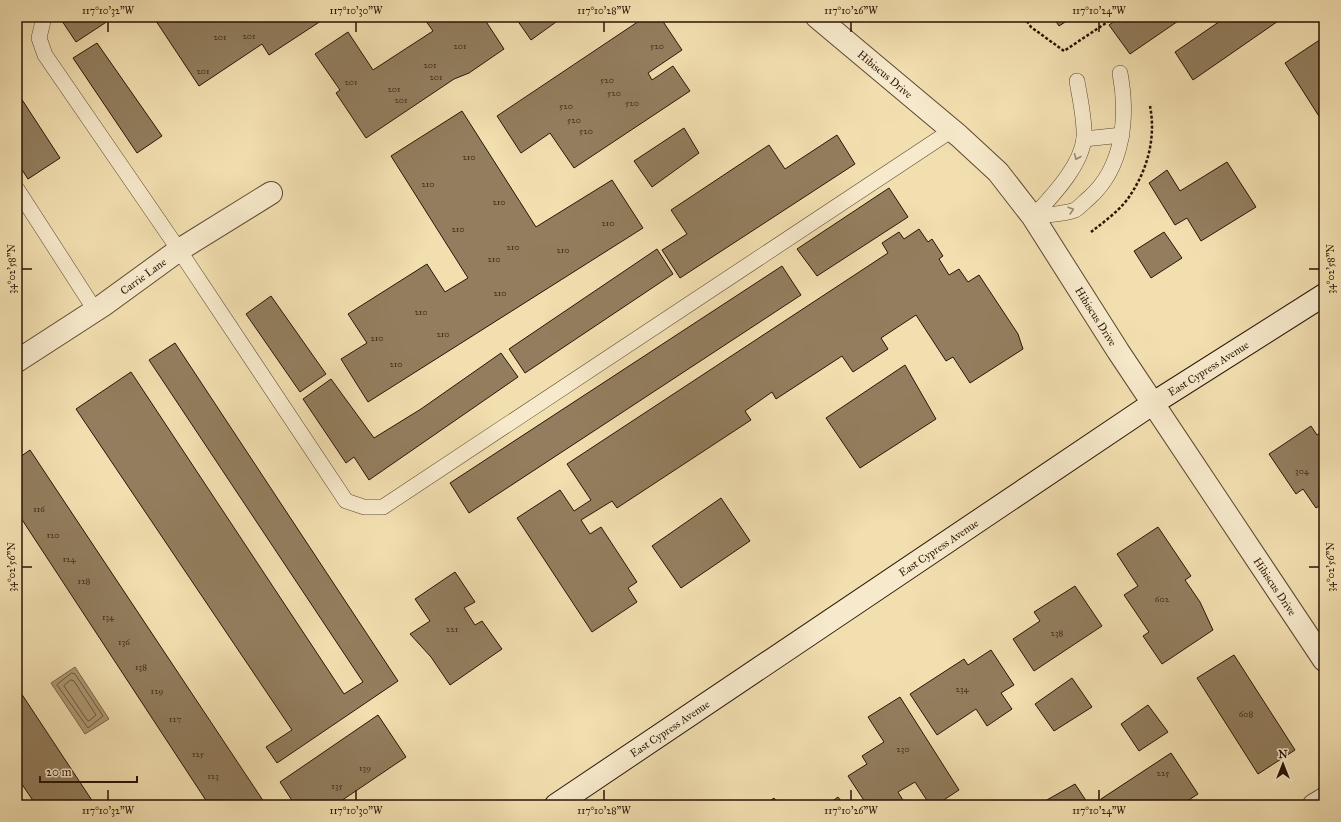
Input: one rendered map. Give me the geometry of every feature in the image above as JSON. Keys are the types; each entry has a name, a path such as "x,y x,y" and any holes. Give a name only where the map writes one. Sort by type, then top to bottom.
{"street":[{"name":"Hibiscus Drive","path":"817,17 952,130 998,172 1033,217 1152,404 1324,660"},
{"name":"Carrie Lane","path":"17,361 95,310 178,250 271,192"},
{"name":"East Cypress Avenue","path":"556,805 1152,404 1324,295"},
{"path":"1314,805 1324,798"}],"lane":[{"path":"44,17 39,38 45,55 346,500 364,507 383,507 952,130"},
{"path":"1033,217 1075,210 1099,189 1114,166 1122,135 1125,97 1120,73"},
{"path":"1033,217 1060,187 1076,160 1084,139 1081,106 1076,81"},
{"path":"1084,139 1122,135"},
{"path":"17,189 95,310"}],"path":[{"path":"1024,17 1031,27 1064,51 1114,17"},
{"path":"1091,232 1111,216"}],"water":[{"path":"75,667 109,719 85,734 51,683"}],"building":[{"path":"114,17 76,42 60,18"},
{"path":"162,17 327,17 269,55 262,44 199,86 156,21"},
{"path":"423,17 483,17 504,49 469,73 454,79 366,138 336,93 340,90 315,54 348,32 373,70 433,31"},
{"path":"515,17 563,17 531,40"},
{"path":"645,17 660,17 682,50 648,73 652,80 673,66 690,91 574,168 550,133 521,153 497,116"},
{"path":"1033,17 1045,17 1037,22"},
{"path":"1053,17 1073,17 1059,26"},
{"path":"1120,17 1184,17 1130,54 1109,25"},
{"path":"1226,17 1284,17 1193,80 1175,52"},
{"path":"1324,37 1324,124 1285,63"},
{"path":"97,43 162,136 137,153 73,58"},
{"path":"17,92 60,158 28,179 17,162"},
{"path":"462,111 536,227 612,180 643,228 368,402 341,359 367,343 348,314 427,264 445,292 468,278 391,156"},
{"path":"684,128 699,153 652,187 634,161"},
{"path":"837,135 855,164 680,278 662,250 687,234 671,210 769,145 785,169"},
{"path":"1227,162 1256,207 1201,241 1187,218 1175,225 1149,183 1167,170 1180,191"},
{"path":"889,188 908,217 817,276 797,249"},
{"path":"919,229 928,242 932,239 943,256 939,259 949,275 959,269 968,282 979,275 1018,334 1023,349 970,383 953,357 946,361 916,315 881,338 888,349 853,372 842,356 776,399 772,392 745,411 751,420 617,508 612,501 581,520 590,534 601,527 637,582 628,588 637,602 592,632 517,518 560,490 574,511 591,500 567,464 888,253 882,243 899,232 904,239"},
{"path":"1164,232 1182,258 1151,278 1134,251"},
{"path":"657,249 673,274 525,373 509,349"},
{"path":"782,266 801,295 469,513 450,483"},
{"path":"271,296 326,374 300,392 246,314"},
{"path":"175,343 398,681 277,763 266,747 292,730 76,409 131,372 344,694 363,682 149,360"},
{"path":"501,353 518,377 369,480 354,457 346,463 303,399 331,379 374,438 421,409"},
{"path":"905,365 936,419 860,468 826,418"},
{"path":"1311,426 1317,435 1324,431 1324,503 1316,508 1303,489 1296,494 1269,454"},
{"path":"30,450 266,805 209,805 17,512 17,459"},
{"path":"721,498 750,541 681,588 652,546"},
{"path":"1158,527 1191,576 1185,580 1200,602 1213,630 1162,664 1143,636 1149,632 1124,595 1138,586 1117,554"},
{"path":"455,572 475,602 464,608 475,625 482,621 502,649 450,685 431,657 410,634 430,621 415,599"},
{"path":"1075,586 1102,626 1034,671 1013,639 1040,621 1034,612"},
{"path":"991,650 1014,685 1001,693 1012,709 987,726 976,709 937,735 910,694 964,659 968,665"},
{"path":"1234,655 1295,750 1258,774 1197,678"},
{"path":"1072,678 1092,707 1054,731 1035,704"},
{"path":"17,687 95,805 36,805 17,777"},
{"path":"900,697 959,790 936,805 930,805 915,782 898,792 904,802 898,805 867,805 848,776 867,764 862,756 884,742 868,717"},
{"path":"1148,705 1168,732 1139,751 1121,724"},
{"path":"378,715 406,757 335,805 295,805 280,782"},
{"path":"1171,753 1198,794 1181,805 1105,805 1101,799"},
{"path":"1075,784 1089,805 1038,805"},
{"path":"838,797 844,805 827,805"},
{"path":"774,798 779,805 764,805"},
{"path":"793,801 796,805 788,805"}]}
